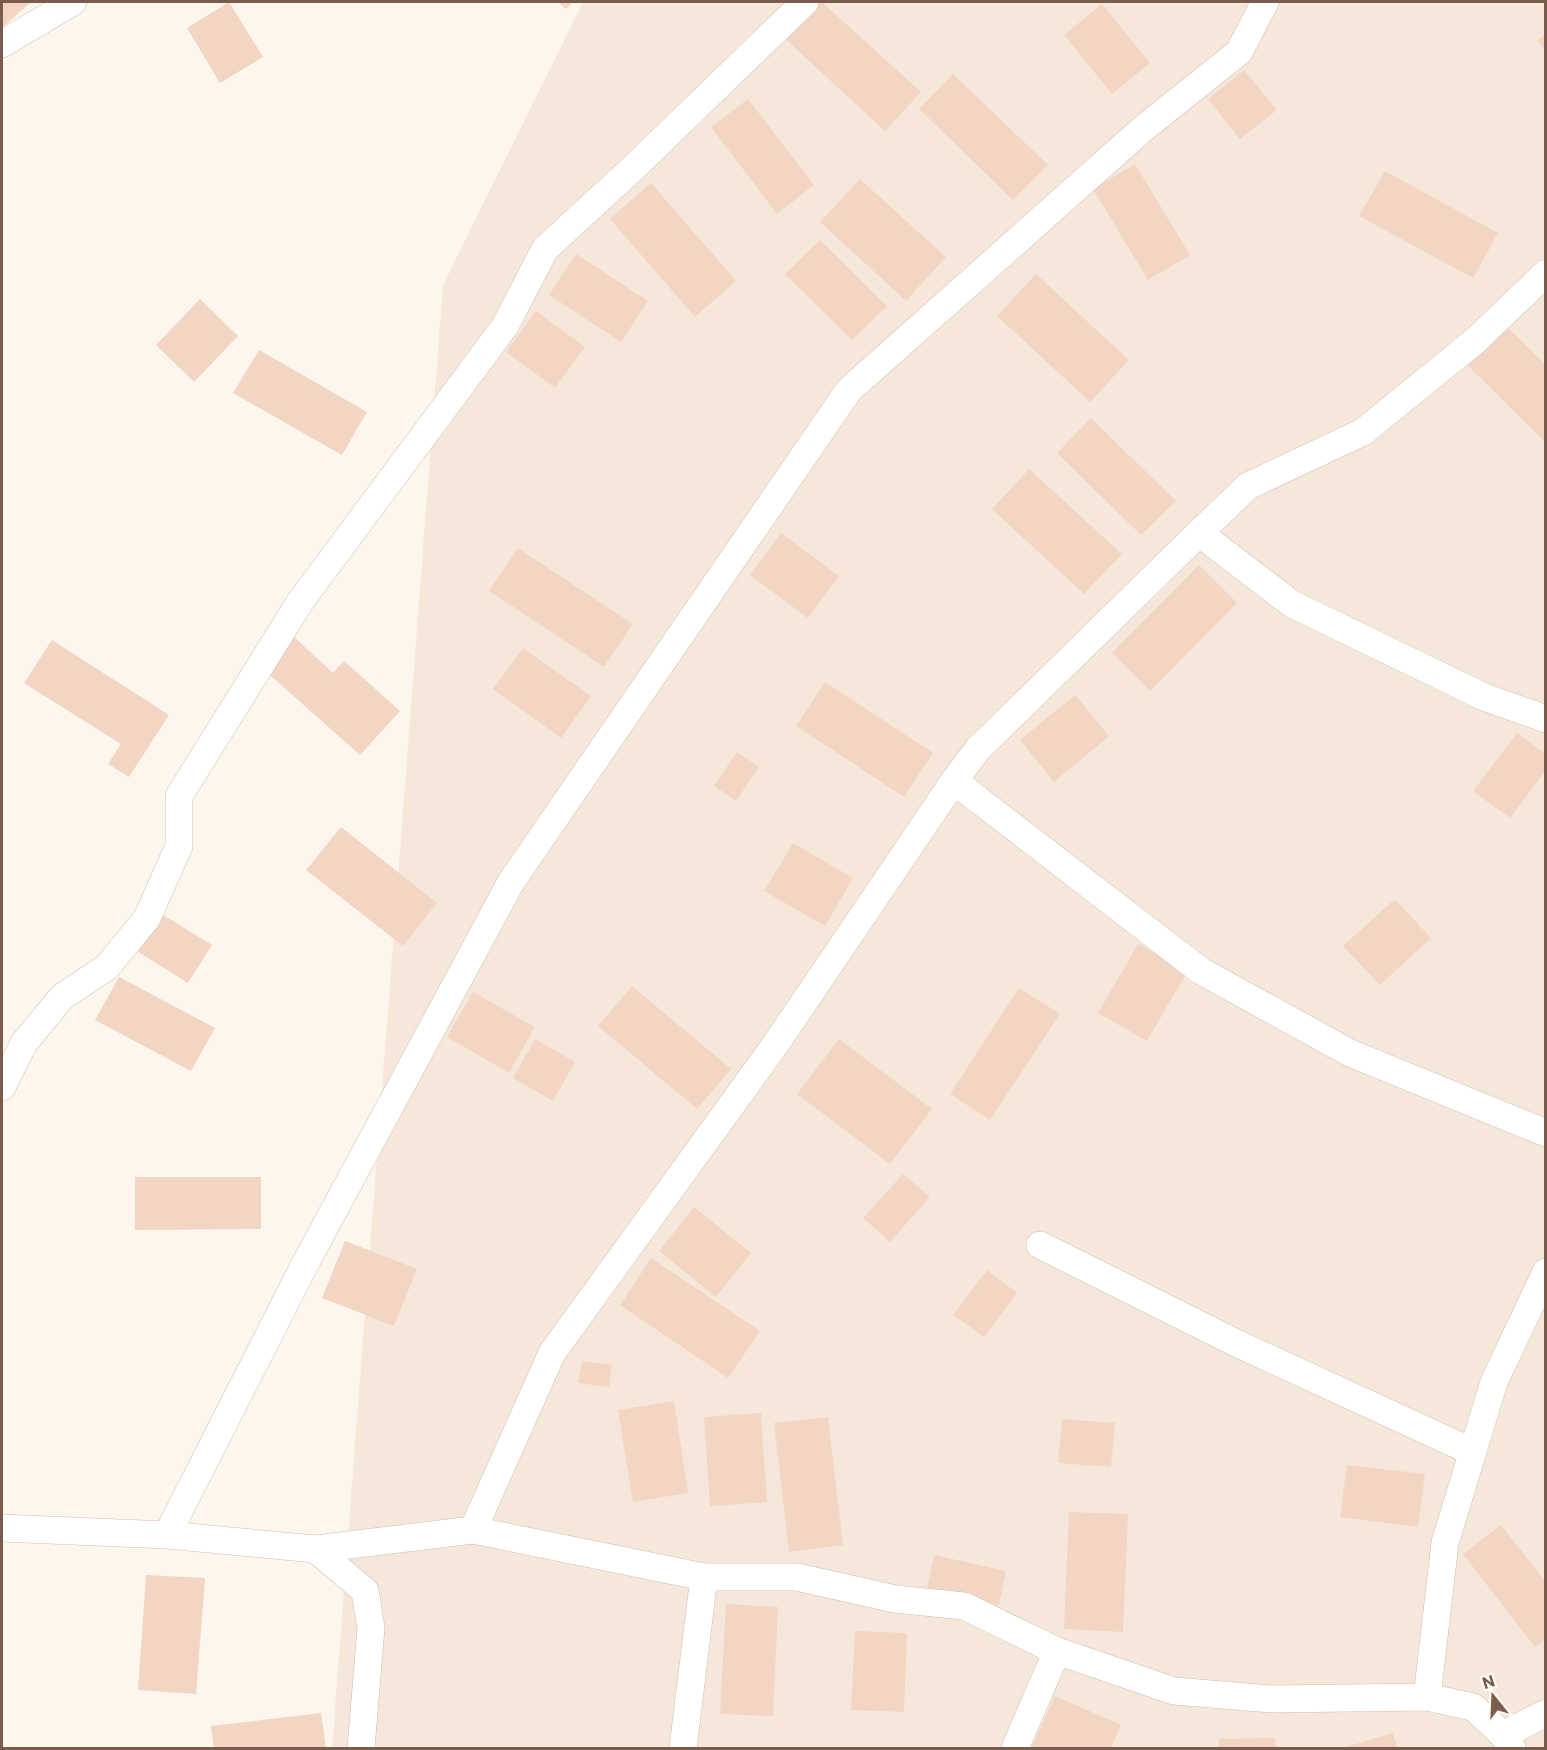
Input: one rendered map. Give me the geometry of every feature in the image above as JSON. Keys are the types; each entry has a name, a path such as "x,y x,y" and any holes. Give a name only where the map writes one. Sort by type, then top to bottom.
{"street":[{"path":"2,44 73,2"},
{"path":"2,1087 24,1043 62,997 107,967 147,918 179,846 179,796 300,602 505,326 545,249 630,171 805,2"},
{"path":"167,1535 305,1264 511,882 849,390 1145,127 1239,52 1265,2"},
{"path":"473,1530 552,1353 775,1045 978,749 1248,486 1363,432 1476,340 1545,273"},
{"path":"1199,533 1292,604 1484,697 1545,719"},
{"path":"954,781 1201,971 1350,1053 1545,1133"},
{"path":"1040,1245 1236,1344 1473,1452"},
{"path":"1427,1697 1445,1543 1494,1382 1545,1272"},
{"path":"2,1528 167,1535 315,1549 473,1530 704,1577 796,1577 895,1599 964,1605 1057,1651 1174,1691 1272,1699 1427,1697 1473,1707 1508,1742 1545,1713"},
{"path":"315,1549 365,1591 371,1628 361,1749"},
{"path":"683,1749 704,1577"},
{"path":"1015,1749 1057,1651"}],"shaded area":[{"path":"583,2 1545,2 1545,1748 332,1748 443,285"}],"building":[{"path":"2,2 31,2 2,28"},
{"path":"229,2 263,57 220,83 187,28"},
{"path":"558,2 573,2 566,9"},
{"path":"814,2 822,2 921,92 885,131 782,36"},
{"path":"1102,4 1150,63 1112,94 1064,35"},
{"path":"1546,33 1546,50 1537,41"},
{"path":"1244,70 1277,110 1240,139 1208,99"},
{"path":"953,74 1048,165 1013,200 919,109"},
{"path":"748,99 814,185 777,214 711,127"},
{"path":"1135,164 1190,255 1148,280 1093,189"},
{"path":"1385,171 1498,233 1473,278 1359,216"},
{"path":"860,179 946,257 906,301 820,222"},
{"path":"651,183 736,281 695,317 610,219"},
{"path":"820,240 887,306 852,340 785,274"},
{"path":"576,254 648,301 621,342 549,295"},
{"path":"1036,274 1129,360 1090,402 997,316"},
{"path":"200,299 238,336 194,382 156,345"},
{"path":"536,311 585,347 555,388 506,352"},
{"path":"1507,327 1546,365 1546,443 1468,366"},
{"path":"259,350 367,412 342,455 233,393"},
{"path":"1091,418 1176,501 1141,535 1057,453"},
{"path":"1029,469 1122,554 1084,594 992,509"},
{"path":"781,533 839,576 808,618 750,575"},
{"path":"518,548 633,624 604,667 489,591"},
{"path":"1199,565 1237,603 1150,691 1112,653"},
{"path":"293,636 333,673 344,661 400,711 360,755 263,669"},
{"path":"52,640 169,715 129,777 108,764 121,744 24,683"},
{"path":"523,648 591,696 561,738 493,689"},
{"path":"825,682 933,753 904,797 796,726"},
{"path":"1075,695 1109,736 1054,782 1020,740"},
{"path":"1517,733 1546,754 1546,770 1510,818 1473,791"},
{"path":"737,752 759,767 736,801 714,786"},
{"path":"341,827 437,903 403,946 306,870"},
{"path":"793,843 853,878 825,926 764,891"},
{"path":"1395,899 1431,938 1380,985 1343,946"},
{"path":"155,910 212,945 188,983 132,948"},
{"path":"1138,944 1187,972 1147,1041 1098,1013"},
{"path":"119,977 215,1028 191,1071 95,1020"},
{"path":"632,986 731,1069 697,1109 598,1026"},
{"path":"1019,988 1060,1014 990,1120 950,1094"},
{"path":"473,992 535,1027 509,1073 447,1037"},
{"path":"535,1039 575,1062 553,1101 513,1078"},
{"path":"839,1039 932,1109 890,1164 797,1094"},
{"path":"903,1174 930,1197 890,1242 863,1218"},
{"path":"135,1177 261,1177 261,1229 135,1230"},
{"path":"694,1207 751,1253 716,1297 659,1251"},
{"path":"345,1241 417,1269 394,1326 322,1298"},
{"path":"651,1258 760,1331 728,1378 620,1305"},
{"path":"987,1270 1017,1293 984,1337 953,1315"},
{"path":"582,1361 612,1365 609,1387 578,1383"},
{"path":"674,1401 688,1493 633,1502 618,1410"},
{"path":"761,1413 767,1502 710,1506 704,1417"},
{"path":"828,1417 843,1545 789,1552 774,1423"},
{"path":"1062,1419 1115,1423 1111,1467 1058,1463"},
{"path":"1347,1465 1425,1474 1418,1527 1340,1517"},
{"path":"1069,1512 1128,1514 1123,1632 1064,1629"},
{"path":"1501,1525 1546,1582 1546,1639 1535,1647 1463,1554"},
{"path":"934,1555 1006,1571 999,1605 927,1589"},
{"path":"146,1575 205,1578 196,1694 138,1690"},
{"path":"726,1604 778,1607 773,1716 720,1714"},
{"path":"855,1631 907,1633 904,1712 851,1710"},
{"path":"1055,1696 1121,1725 1111,1748 1031,1748"},
{"path":"321,1713 326,1748 214,1748 211,1726"},
{"path":"1393,1733 1397,1748 1342,1748"},
{"path":"1275,1738 1276,1748 1219,1748 1219,1739"}]}
